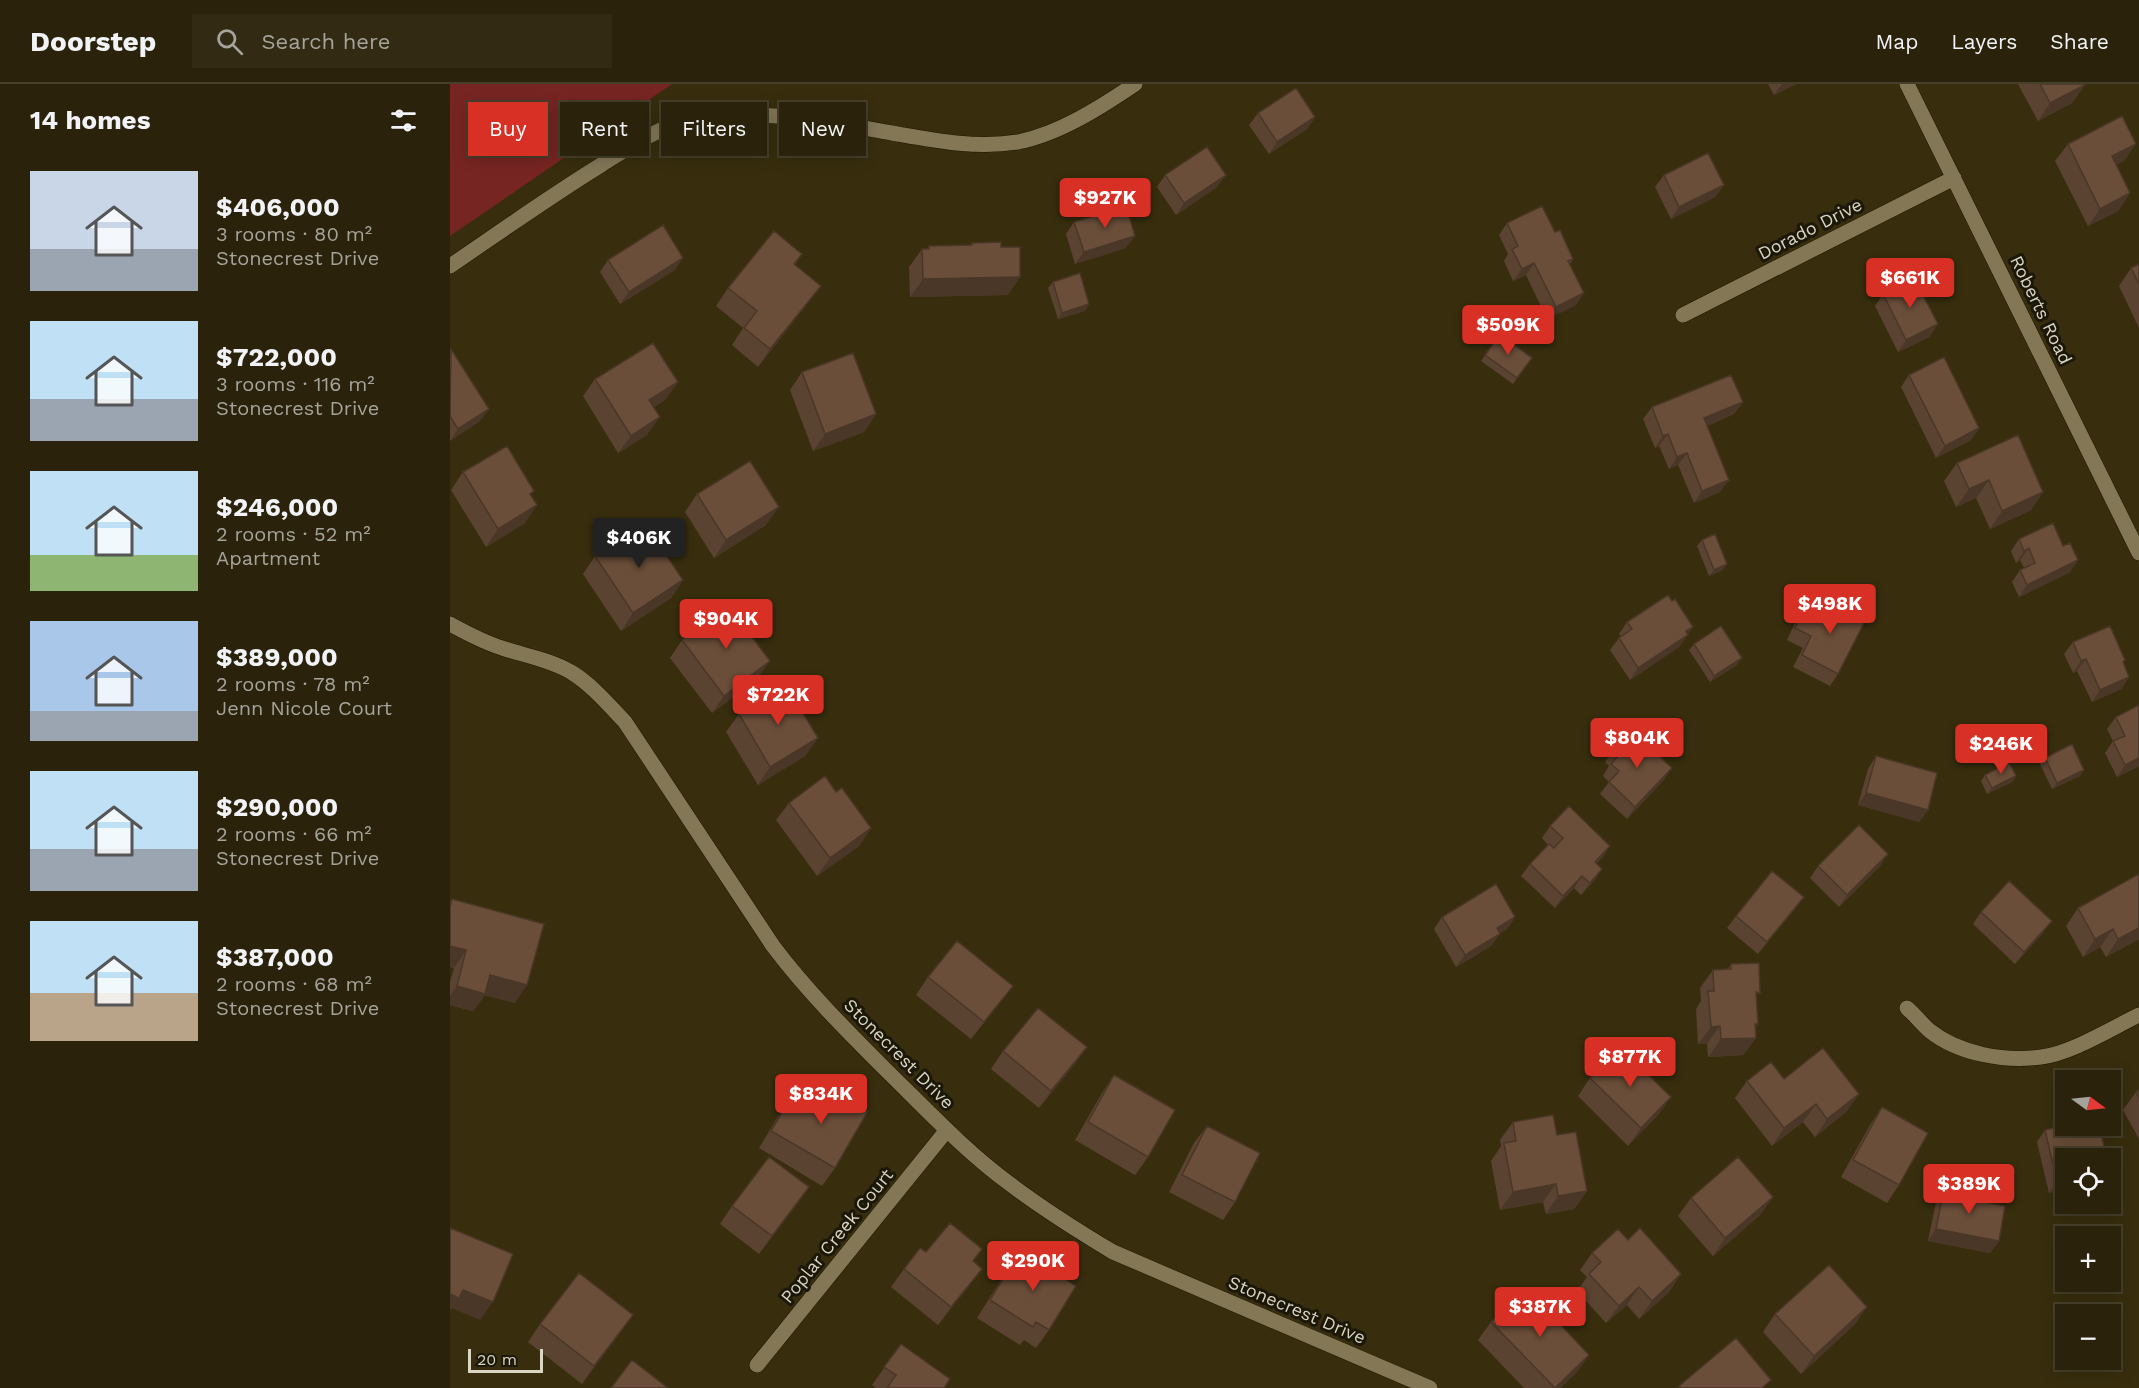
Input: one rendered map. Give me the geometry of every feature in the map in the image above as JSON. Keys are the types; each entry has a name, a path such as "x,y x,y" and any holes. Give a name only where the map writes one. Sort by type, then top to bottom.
{"street":[{"path":"450,266 645,137 692,120 752,114 803,118 941,141 983,144 1018,142 1058,129 1102,107 1135,84"},
{"name":"Roberts Road","path":"1908,84 2139,553"},
{"name":"Dorado Drive","path":"1683,315 1954,178"},
{"name":"Stonecrest Drive","path":"450,624 475,638 540,658 570,672 596,691 625,722 773,946 799,980 947,1130 1009,1184 1065,1223 1113,1252 1430,1388"},
{"path":"1907,1008 1931,1031 1949,1042 1973,1052 2007,1057 2042,1057 2074,1047 2139,1015"},
{"name":"Poplar Creek Court","path":"758,1365 947,1130"}],"shaded area":[{"path":"450,84 672,84 646,102 560,102 560,156 567,156 450,236"}],"building":[{"path":"2040,84 2084,84 2085,85 2050,103"},
{"path":"1296,88 1315,117 1277,142 1258,113"},
{"path":"2122,116 2136,144 2112,156 2130,193 2100,209 2068,144"},
{"path":"1207,147 1226,175 1184,203 1165,175"},
{"path":"1708,153 1724,185 1679,207 1664,175"},
{"path":"1126,206 1135,236 1084,252 1074,222"},
{"path":"1542,206 1555,232 1560,230 1573,259 1568,261 1584,293 1556,307 1534,263 1522,269 1512,249 1518,246 1507,223"},
{"path":"663,225 683,258 629,292 608,260"},
{"path":"774,231 802,254 794,264 821,286 770,349 744,328 757,311 728,288"},
{"path":"1001,242 1001,247 1020,247 1020,277 923,279 922,249 929,249 929,246"},
{"path":"2139,264 2139,284 2131,268"},
{"path":"1080,273 1089,304 1062,313 1053,282"},
{"path":"1914,278 1938,324 1906,340 1883,294"},
{"path":"1500,334 1532,358 1517,378 1485,355"},
{"path":"653,343 678,382 649,400 660,417 631,436 595,379"},
{"path":"451,349 489,409 458,429 450,416"},
{"path":"853,353 876,414 825,434 802,372"},
{"path":"1944,357 1979,428 1945,446 1909,375"},
{"path":"1731,375 1743,402 1704,418 1729,480 1702,491 1687,453 1677,457 1668,434 1663,436 1652,407"},
{"path":"2018,435 2043,492 2002,511 1989,480 1969,489 1957,463"},
{"path":"507,446 534,491 530,494 537,505 498,529 463,472"},
{"path":"750,461 779,507 726,540 697,494"},
{"path":"2053,523 2063,546 2070,543 2078,560 2027,585 2020,570 2035,563 2029,548 2024,551 2019,539"},
{"path":"635,529 643,540 652,534 683,580 633,613 595,556"},
{"path":"1715,534 1727,564 1714,570 1702,540"},
{"path":"1668,595 1672,601 1675,599 1693,627 1686,631 1688,635 1638,668 1619,638 1632,629 1627,622"},
{"path":"1826,601 1865,621 1838,674 1802,655 1811,636 1795,628 1805,609 1818,616"},
{"path":"728,605 770,661 724,696 682,640"},
{"path":"1721,626 1742,658 1714,676 1694,644"},
{"path":"2110,626 2125,660 2123,662 2129,677 2100,690 2086,659 2081,661 2073,642"},
{"path":"786,685 818,738 770,767 739,714"},
{"path":"2139,705 2139,758 2125,765 2113,741 2125,736 2116,717"},
{"path":"1633,731 1672,768 1635,807 1609,782 1619,771 1611,764 1619,755 1614,750"},
{"path":"2072,744 2084,770 2057,783 2045,758"},
{"path":"1876,756 1937,773 1928,810 1866,793"},
{"path":"2009,762 2016,776 1992,788 1985,775"},
{"path":"825,776 836,792 842,788 871,828 830,858 789,803"},
{"path":"1569,806 1610,846 1595,862 1602,869 1590,883 1582,876 1563,896 1530,864 1549,844 1554,848 1563,838 1550,826"},
{"path":"1859,825 1888,854 1847,895 1818,866"},
{"path":"1772,871 1804,897 1767,942 1736,916"},
{"path":"2139,874 2139,928 2118,939 2113,929 2095,939 2078,908"},
{"path":"2009,881 2052,921 2024,952 1981,912"},
{"path":"1496,884 1515,917 1497,928 1500,934 1465,955 1442,917"},
{"path":"452,899 544,924 527,985 490,975 485,994 457,986 466,950 450,946"},
{"path":"957,941 1013,986 984,1022 928,977"},
{"path":"1759,963 1760,993 1756,992 1758,1024 1755,1024 1756,1038 1721,1039 1720,1026 1711,1027 1708,991 1714,991 1713,970 1731,969 1731,964"},
{"path":"1038,1008 1087,1047 1051,1091 1003,1051"},
{"path":"1620,1047 1671,1097 1641,1128 1590,1078"},
{"path":"1823,1048 1859,1094 1827,1119 1816,1104 1784,1128 1747,1081 1771,1062 1784,1079"},
{"path":"1114,1075 1175,1110 1148,1157 1088,1122"},
{"path":"824,1085 868,1111 835,1168 771,1131 791,1097 811,1108"},
{"path":"1882,1107 1928,1133 1899,1185 1853,1160"},
{"path":"1553,1115 1557,1135 1576,1132 1587,1191 1558,1196 1556,1184 1513,1192 1504,1143 1516,1141 1513,1122"},
{"path":"1207,1126 1260,1153 1235,1202 1182,1175"},
{"path":"2055,1128 2055,1136 2102,1136 2105,1148 2055,1148 2055,1172 2045,1130"},
{"path":"769,1157 809,1187 772,1236 732,1206"},
{"path":"1738,1157 1773,1197 1725,1238 1691,1198"},
{"path":"1945,1184 1971,1190 1970,1199 2005,1206 1999,1241 1936,1229"},
{"path":"950,1223 982,1249 973,1261 982,1269 951,1307 904,1269 920,1248 926,1252"},
{"path":"450,1228 513,1254 493,1302 463,1290 459,1298 450,1294"},
{"path":"1640,1228 1681,1274 1652,1301 1639,1287 1619,1306 1589,1274 1601,1262 1592,1253 1618,1229 1628,1240"},
{"path":"1020,1251 1076,1286 1049,1330 1036,1322 1033,1327 990,1300"},
{"path":"1829,1265 1867,1307 1814,1356 1775,1314"},
{"path":"579,1273 633,1315 594,1366 540,1324"},
{"path":"1526,1288 1589,1355 1555,1388 1491,1322"},
{"path":"1736,1338 1771,1380 1762,1388 1681,1388 1679,1386"},
{"path":"901,1344 950,1379 944,1388 887,1388 896,1375 884,1367"},
{"path":"632,1360 668,1388 611,1388"}]}
